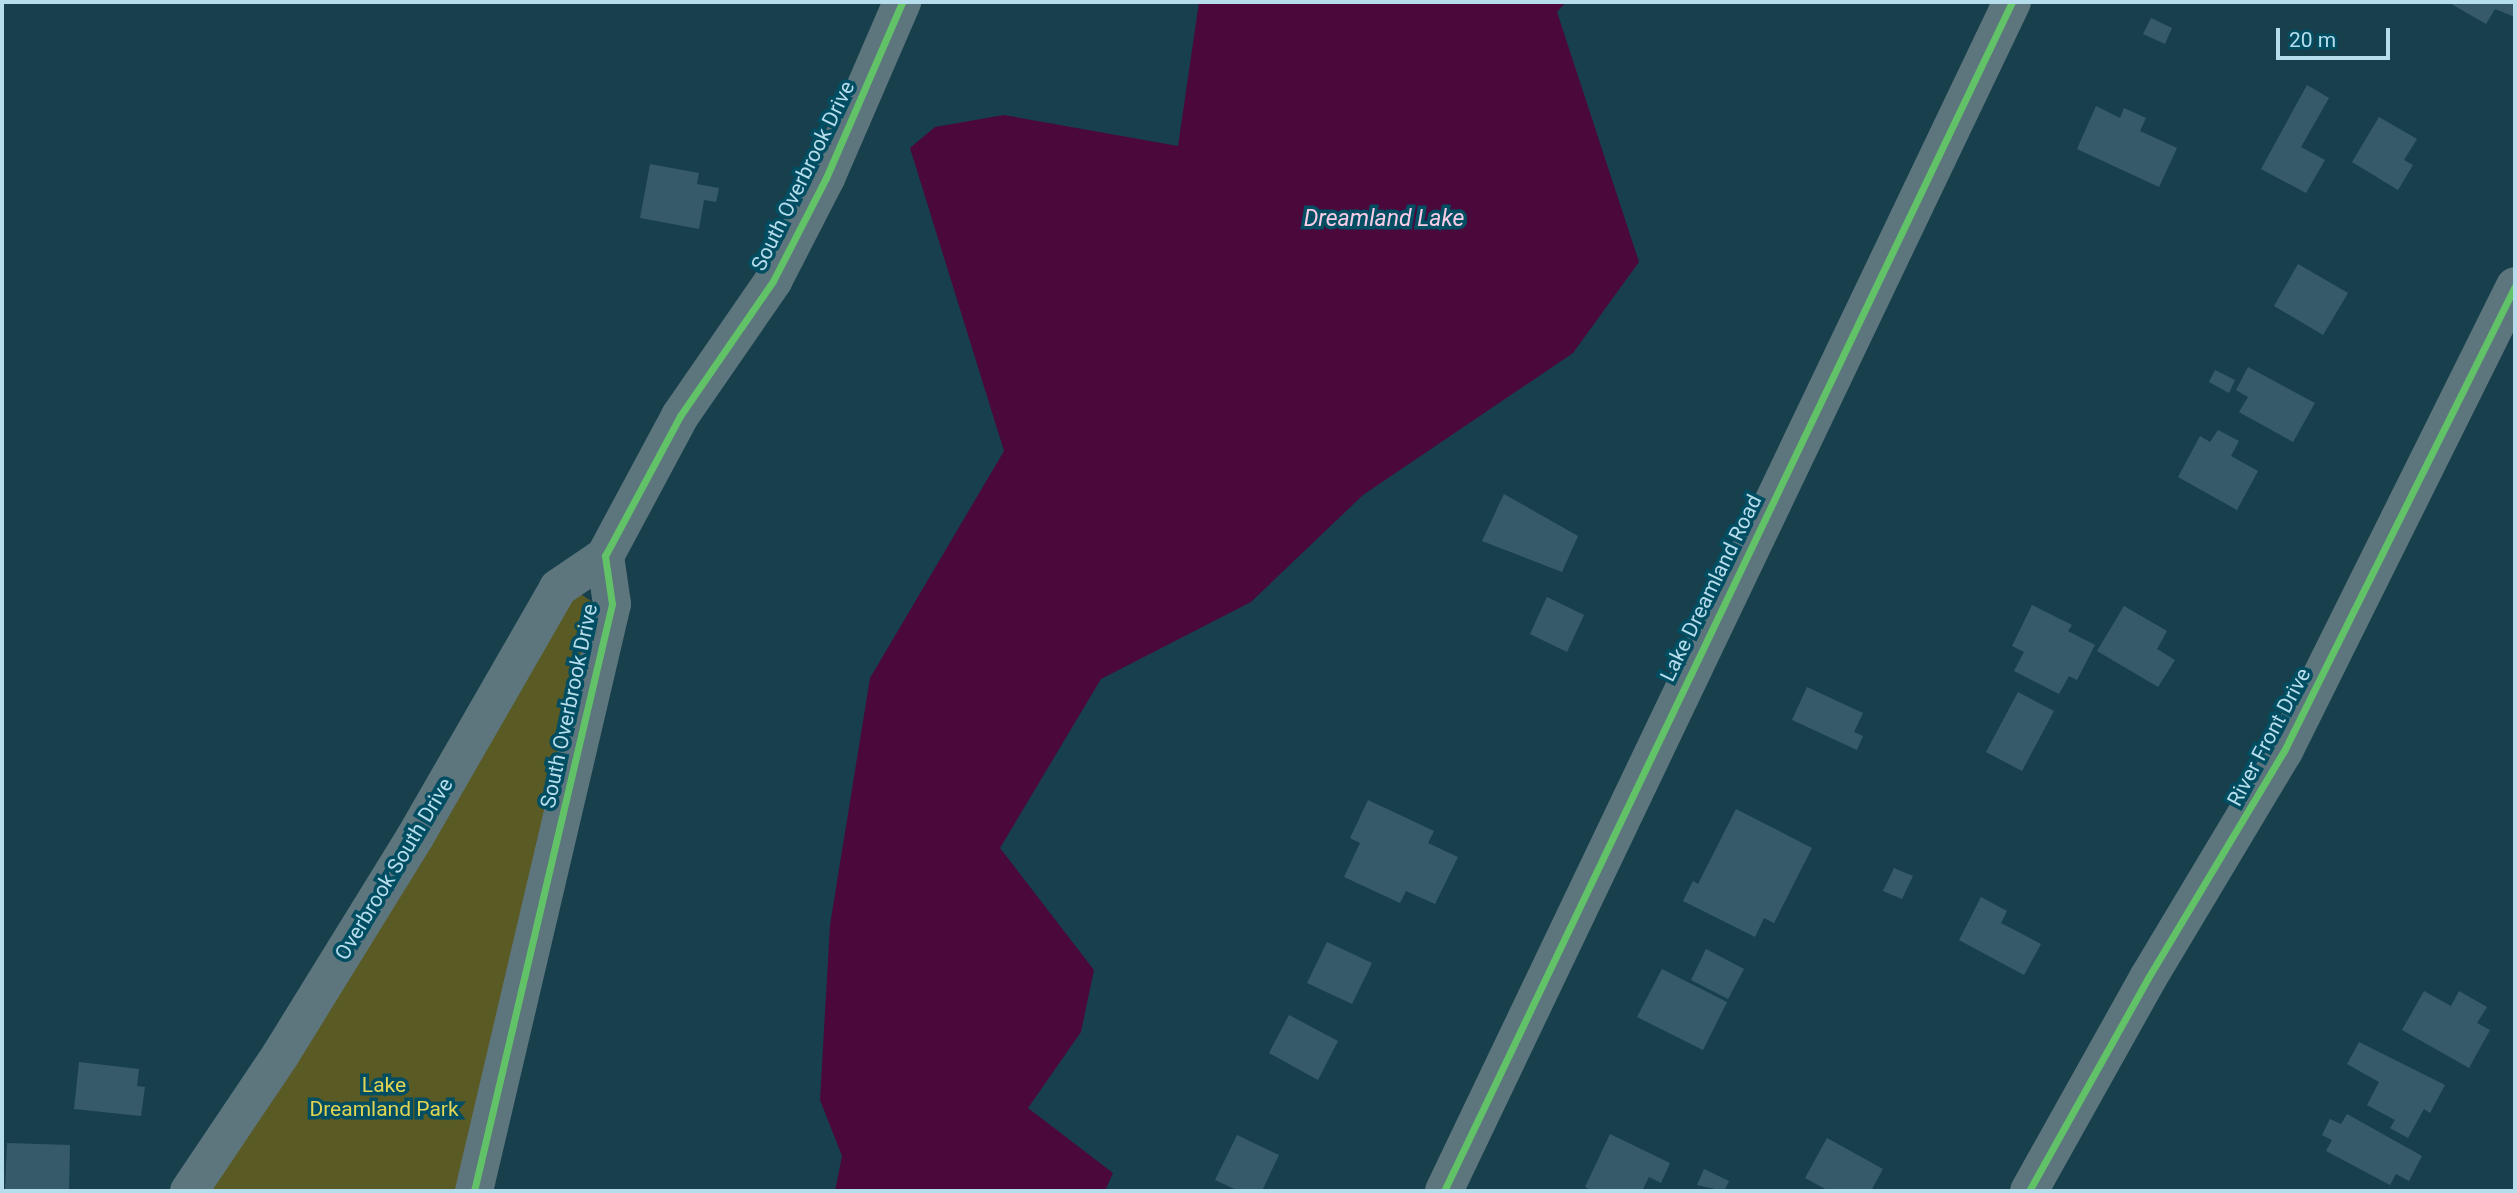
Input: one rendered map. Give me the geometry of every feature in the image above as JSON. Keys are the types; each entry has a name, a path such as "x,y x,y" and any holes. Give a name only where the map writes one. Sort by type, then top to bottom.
{"street":[{"name":"South Overbrook Drive","path":"474,1191 612,604 605,556 680,416 774,281 826,178 902,2"},
{"name":"Lake Dreamland Road","path":"1457,1188 2012,2"},
{"name":"River Front Drive","path":"2029,1191 2148,978 2284,751 2515,286"},
{"name":"Overbrook South Drive","path":"189,1191 281,1054 415,838 558,588 605,556"}],"green space":[{"name":"Lake Dreamland Park","path":"579,593 594,603 457,1191 208,1191 560,612"}],"water":[{"name":"Dreamland Lake","path":"1199,2 1566,2 1557,12 1639,262 1573,353 1363,495 1251,602 1101,679 1000,848 1094,970 1081,1032 1028,1108 1113,1173 1105,1191 835,1191 842,1156 820,1100 830,925 870,678 1004,451 910,148 935,127 1004,115 1178,146"}],"building":[{"path":"2448,2 2515,2 2515,17 2495,9 2486,24"},
{"path":"2151,18 2172,28 2165,44 2143,34"},
{"path":"2307,85 2329,98 2301,147 2325,160 2306,193 2261,169"},
{"path":"2096,106 2120,118 2124,108 2146,118 2140,131 2177,148 2159,187 2077,149"},
{"path":"2379,117 2417,139 2404,160 2413,165 2398,190 2352,162"},
{"path":"650,164 699,173 697,184 719,188 716,202 704,200 699,229 640,218"},
{"path":"2298,264 2348,293 2323,335 2274,306"},
{"path":"2248,367 2315,403 2293,442 2239,412 2248,397 2236,390"},
{"path":"2215,370 2235,380 2229,393 2209,382"},
{"path":"2218,430 2239,441 2231,456 2258,471 2237,510 2178,477 2200,436 2210,442"},
{"path":"1504,494 1578,536 1562,572 1482,541"},
{"path":"1547,597 1584,615 1567,652 1530,634"},
{"path":"2032,605 2072,625 2068,631 2095,645 2077,680 2069,676 2059,694 2014,671 2024,652 2012,646"},
{"path":"2124,606 2167,631 2157,649 2175,660 2158,687 2097,651"},
{"path":"1807,687 1863,713 1854,732 1863,736 1857,750 1792,720"},
{"path":"2018,692 2054,711 2022,771 1986,752"},
{"path":"1368,800 1434,831 1428,843 1458,857 1435,904 1406,891 1400,903 1344,877 1360,843 1350,838"},
{"path":"1736,809 1812,848 1774,923 1764,918 1755,937 1683,901 1693,881 1698,884"},
{"path":"1894,868 1913,876 1902,899 1883,891"},
{"path":"1981,897 2007,911 2001,923 2041,944 2024,975 1959,940"},
{"path":"1327,942 1372,963 1352,1004 1307,983"},
{"path":"1706,949 1744,969 1728,999 1691,980"},
{"path":"1662,969 1727,1002 1703,1050 1637,1017"},
{"path":"2424,991 2451,1006 2459,991 2487,1007 2477,1023 2490,1030 2469,1068 2402,1030"},
{"path":"1289,1015 1338,1041 1318,1080 1269,1053"},
{"path":"2359,1042 2445,1085 2430,1113 2424,1109 2408,1138 2390,1128 2395,1120 2367,1105 2379,1082 2347,1064"},
{"path":"79,1062 139,1069 137,1086 145,1087 141,1116 74,1109"},
{"path":"2347,1114 2422,1156 2409,1181 2396,1174 2390,1185 2326,1151 2332,1140 2322,1135 2330,1119 2341,1124"},
{"path":"1610,1134 1670,1163 1661,1183 1649,1177 1642,1191 1593,1191 1585,1187"},
{"path":"1237,1135 1279,1155 1262,1191 1239,1191 1215,1180"},
{"path":"1827,1138 1883,1169 1871,1191 1829,1191 1805,1178"},
{"path":"7,1143 70,1145 69,1191 5,1191"},
{"path":"1704,1169 1729,1181 1724,1191 1697,1185"}],"cycle path":[{"path":"474,1191 612,604 605,556 680,416 773,281 826,178 902,2"},
{"path":"1444,1191 2012,2"},
{"path":"2029,1191 2148,978 2284,751 2515,286"}]}
